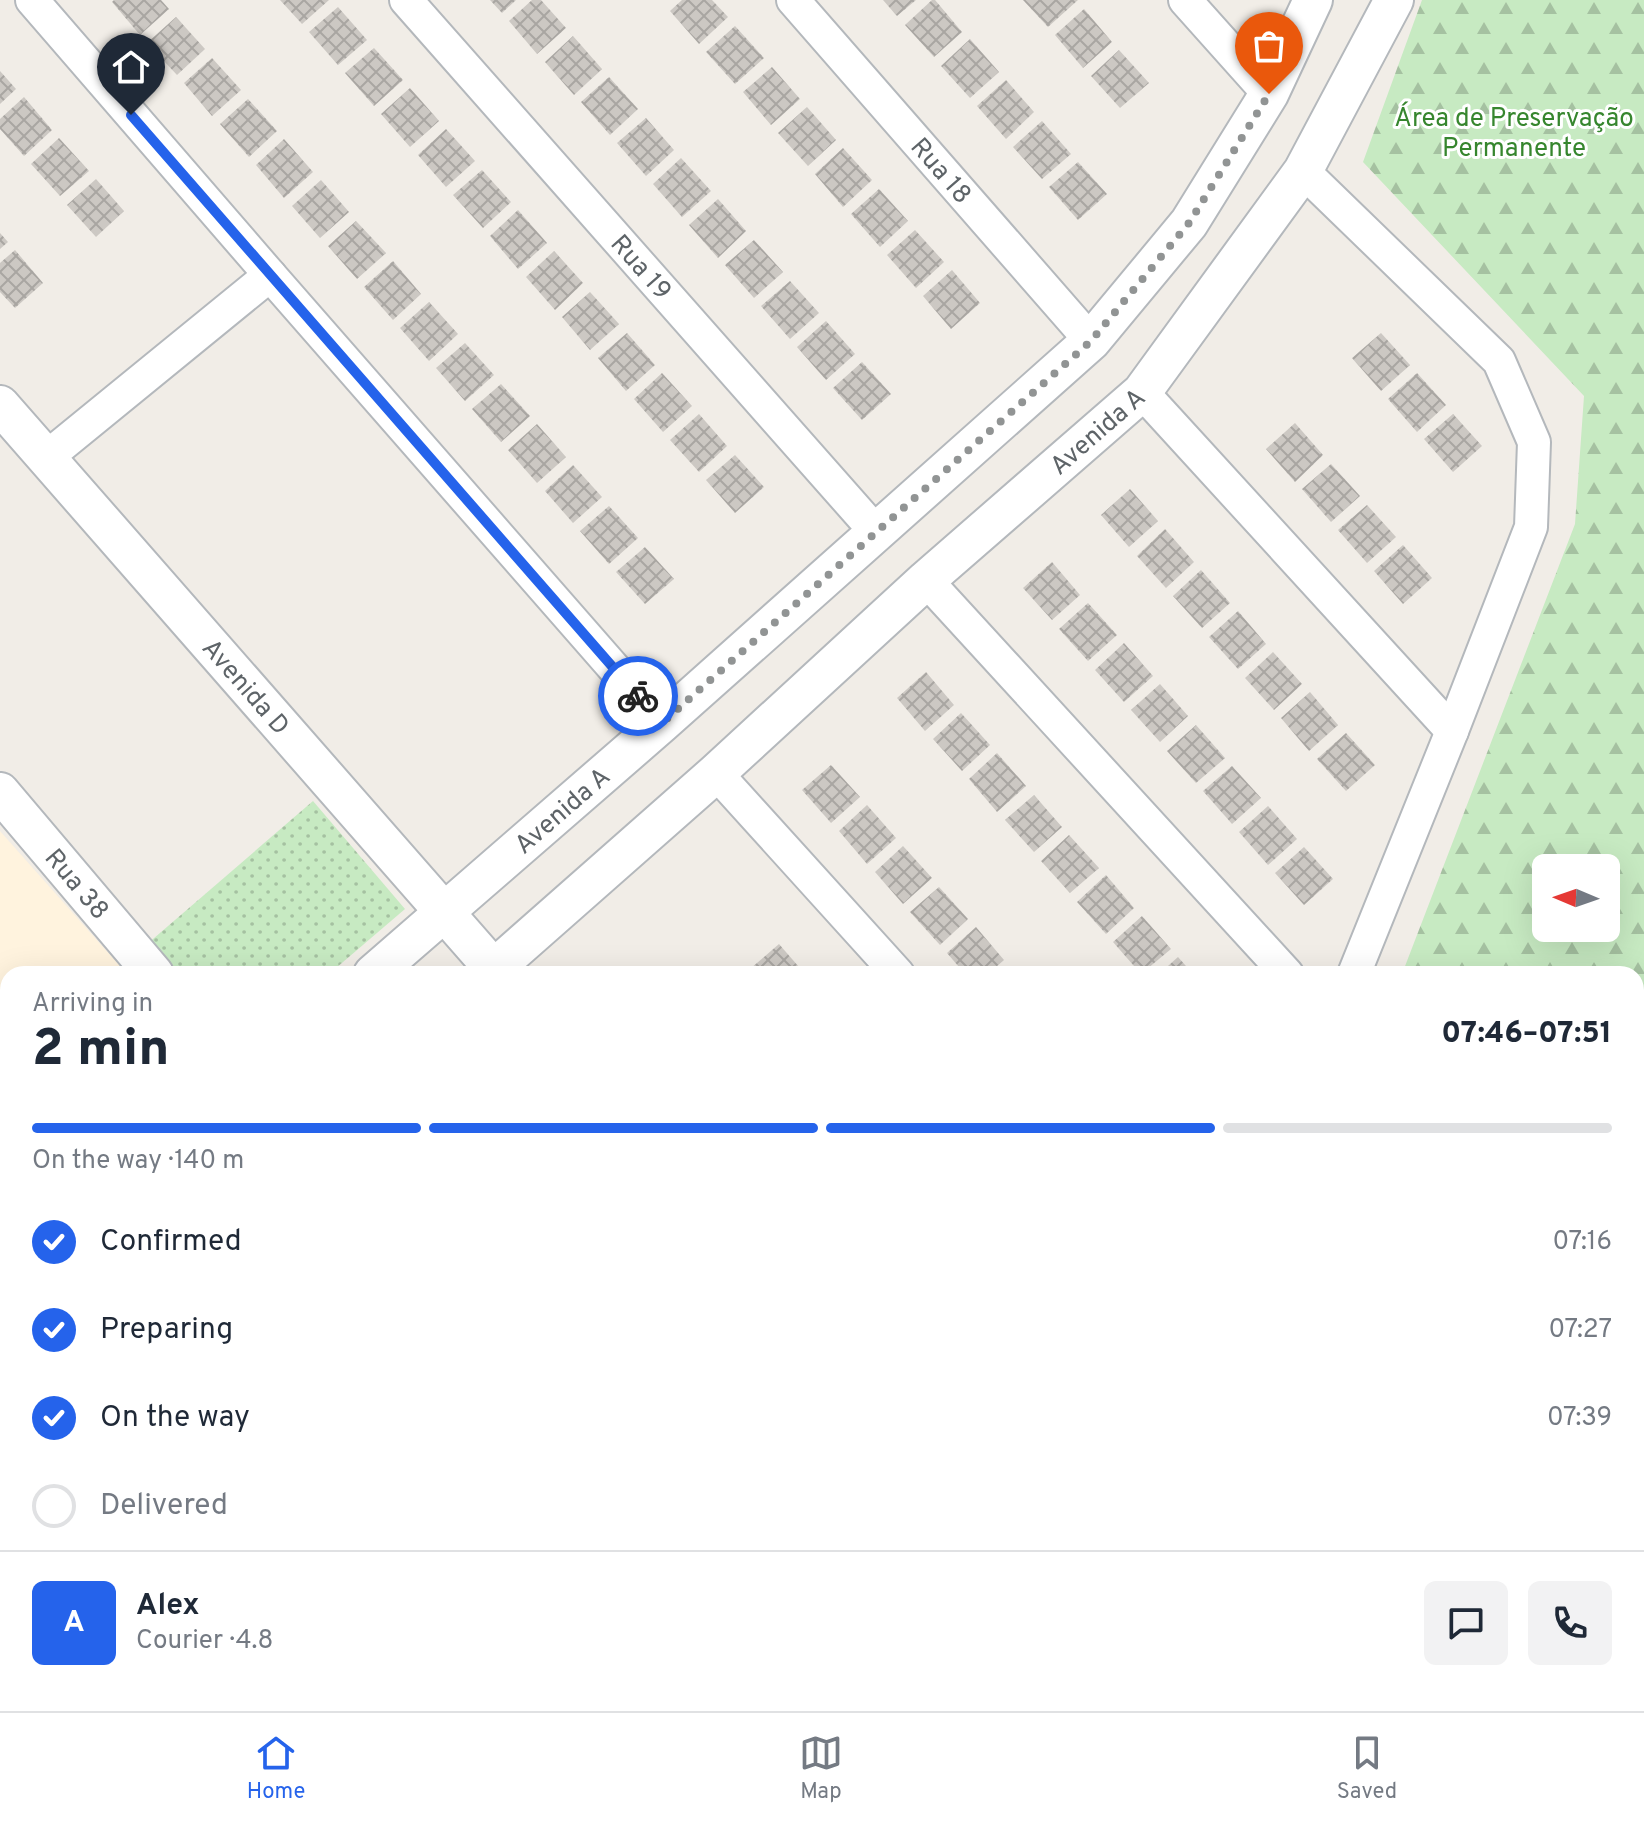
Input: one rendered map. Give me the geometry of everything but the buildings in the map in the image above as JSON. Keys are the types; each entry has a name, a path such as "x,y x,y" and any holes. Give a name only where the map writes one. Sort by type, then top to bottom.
{"street":[{"path":"32,0 662,723"},
{"name":"Rua 19","path":"406,0 876,532"},
{"name":"Rua 18","path":"793,0 1091,341"},
{"path":"1185,0 1269,94"},
{"name":"Avenida A","path":"382,966 662,723 1091,341 1189,223 1269,94 1313,0"},
{"name":"Avenida A","path":"502,966 926,580 1142,392 1303,171 1394,0"},
{"path":"1303,171 1499,361 1534,442 1531,527 1357,966"},
{"path":"47,457 270,275"},
{"path":"1142,392 1452,731"},
{"name":"Avenida D","path":"0,405 488,966"},
{"path":"926,580 1280,966"},
{"path":"716,773 891,966"},
{"name":"Rua 38","path":"0,792 147,966"}],"shaded area":[{"path":"0,831 120,966 0,966"}],"green space":[{"name":"Área de Preservação Permanente","path":"1422,0 1644,0 1644,966 1405,966 1575,524 1584,396 1363,162"},
{"path":"313,801 405,909 338,966 163,966 146,945"}],"way so far":[{"path":"638,696 662,723 1091,341 1189,223 1269,94"}],"route":[{"path":"131,115 638,696"}]}
